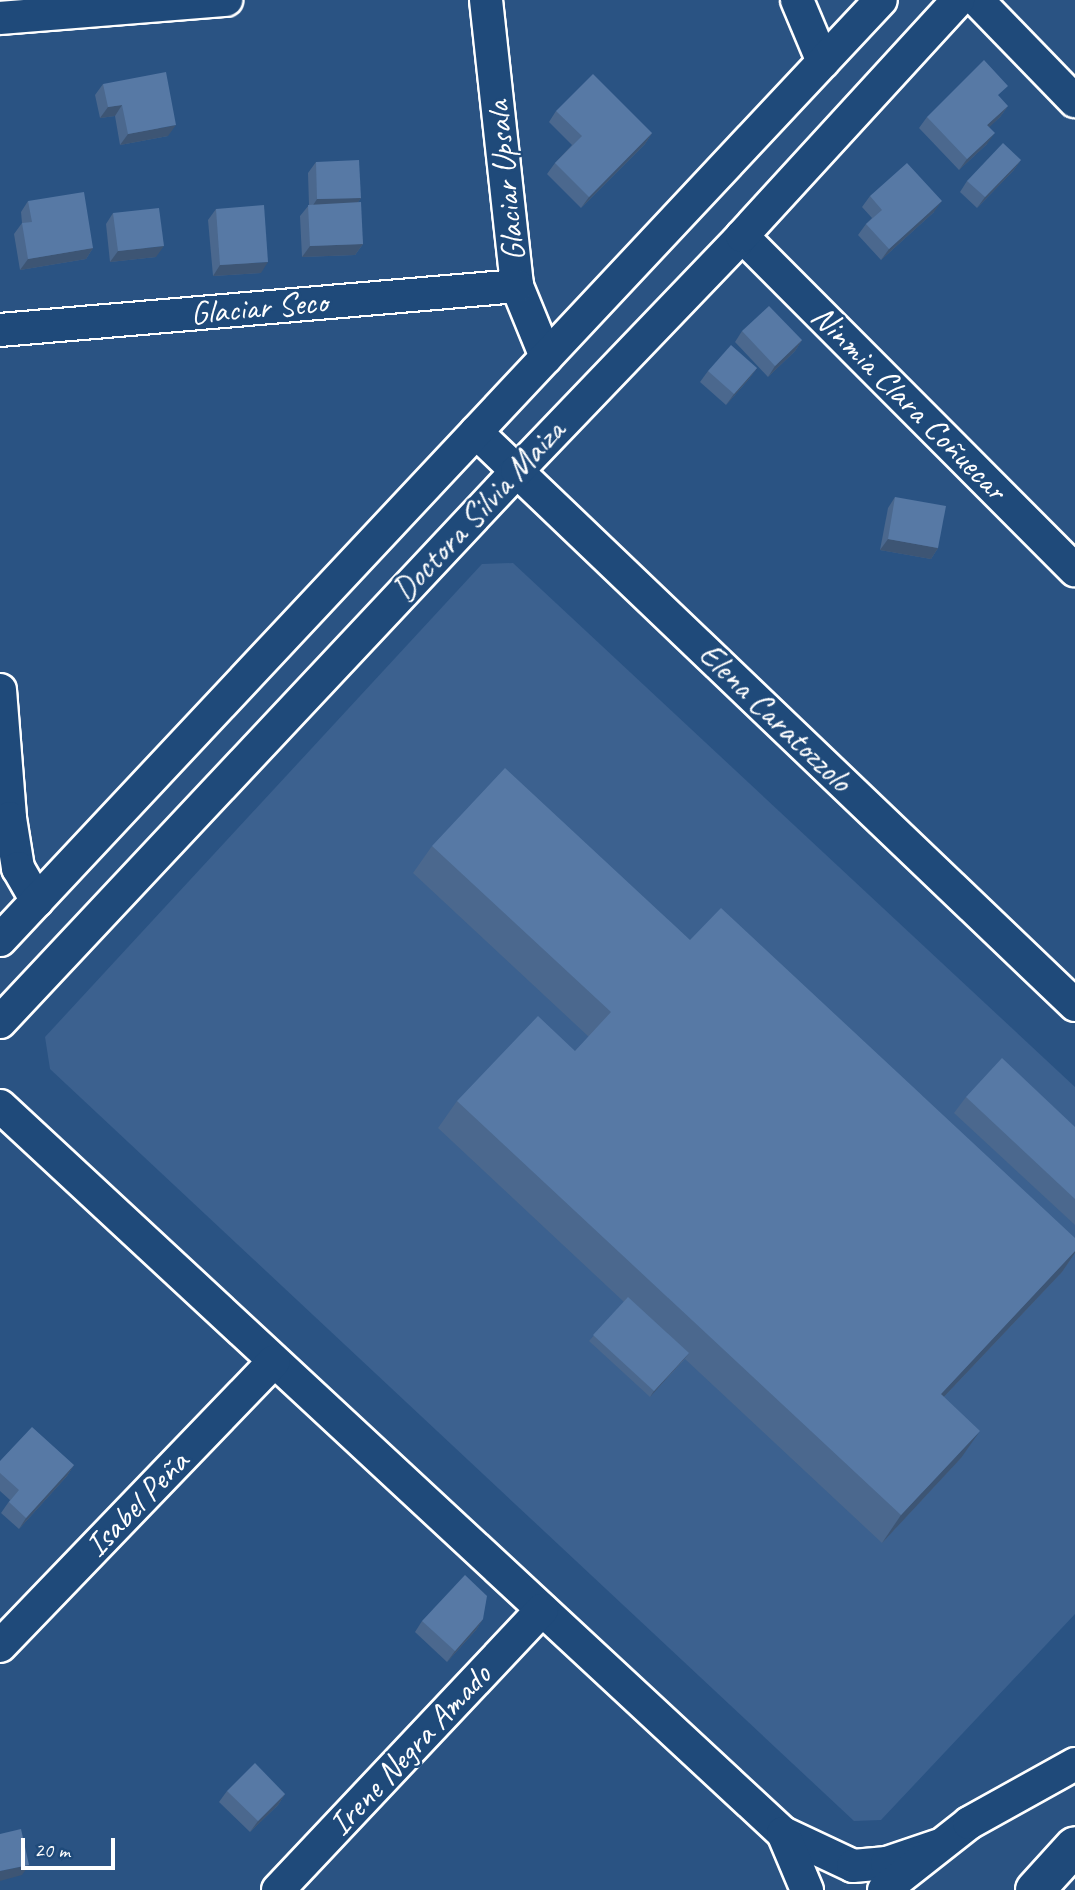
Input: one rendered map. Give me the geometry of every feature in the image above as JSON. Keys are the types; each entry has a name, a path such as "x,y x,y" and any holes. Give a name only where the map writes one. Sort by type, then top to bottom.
{"street":[{"path":"0,18 226,0"},
{"name":"Glaciar Upsala","path":"486,0 517,286 546,357"},
{"path":"796,0 823,62"},
{"name":"Doctora Silvia Maiza","path":"0,940 881,0"},
{"name":"Doctora Silvia Maiza","path":"0,1022 517,471 743,236 958,0"},
{"path":"977,0 1075,101"},
{"name":"Ninmia Clara Coñuecar","path":"743,236 1075,570"},
{"name":"Glaciar Seco","path":"0,330 517,286"},
{"name":"Elena Caratozzolo","path":"476,432 1075,1004"},
{"path":"0,690 10,818 18,868 37,901"},
{"path":"0,1106 783,1833 853,1866 887,1863 937,1846"},
{"name":"Isabel Peña","path":"0,1646 274,1361"},
{"name":"Irene Negra Amado","path":"278,1890 542,1610"},
{"path":"884,1890 969,1823 1075,1764"},
{"path":"783,1833 807,1890"},
{"path":"1035,1890 1075,1846"}],"shaded area":[{"path":"513,563 1075,1087 1075,1614 881,1820 854,1821 50,1069 45,1037 482,564"}],"building":[{"path":"984,60 1008,86 998,95 1008,106 987,125 995,133 967,159 927,117"},
{"path":"166,72 176,125 128,134 122,105 108,107 103,84"},
{"path":"593,74 652,133 589,197 555,163 582,136 556,111"},
{"path":"1003,143 1021,160 985,197 967,181"},
{"path":"359,160 361,198 317,199 316,162"},
{"path":"907,163 942,201 889,249 866,224 882,210 870,196"},
{"path":"84,192 93,248 28,259 22,223 32,222 28,201"},
{"path":"361,202 363,244 310,246 308,205"},
{"path":"264,205 268,262 220,265 216,209"},
{"path":"159,208 164,246 118,251 113,213"},
{"path":"769,306 802,340 775,366 742,331"},
{"path":"731,345 757,368 734,394 708,371"},
{"path":"895,497 946,506 938,548 888,539"},
{"path":"505,768 690,940 721,908 1075,1238 1075,1251 941,1394 980,1431 901,1515 457,1101 538,1016 575,1051 611,1012 432,846"},
{"path":"1002,1058 1075,1127 1075,1199 966,1097"},
{"path":"628,1297 689,1353 654,1391 593,1335"},
{"path":"32,1427 74,1465 26,1518 9,1502 19,1490 0,1473 0,1461"},
{"path":"465,1575 487,1596 483,1619 455,1651 422,1621"},
{"path":"255,1763 285,1794 258,1821 227,1791"},
{"path":"21,1829 29,1865 0,1871 0,1834"}]}
